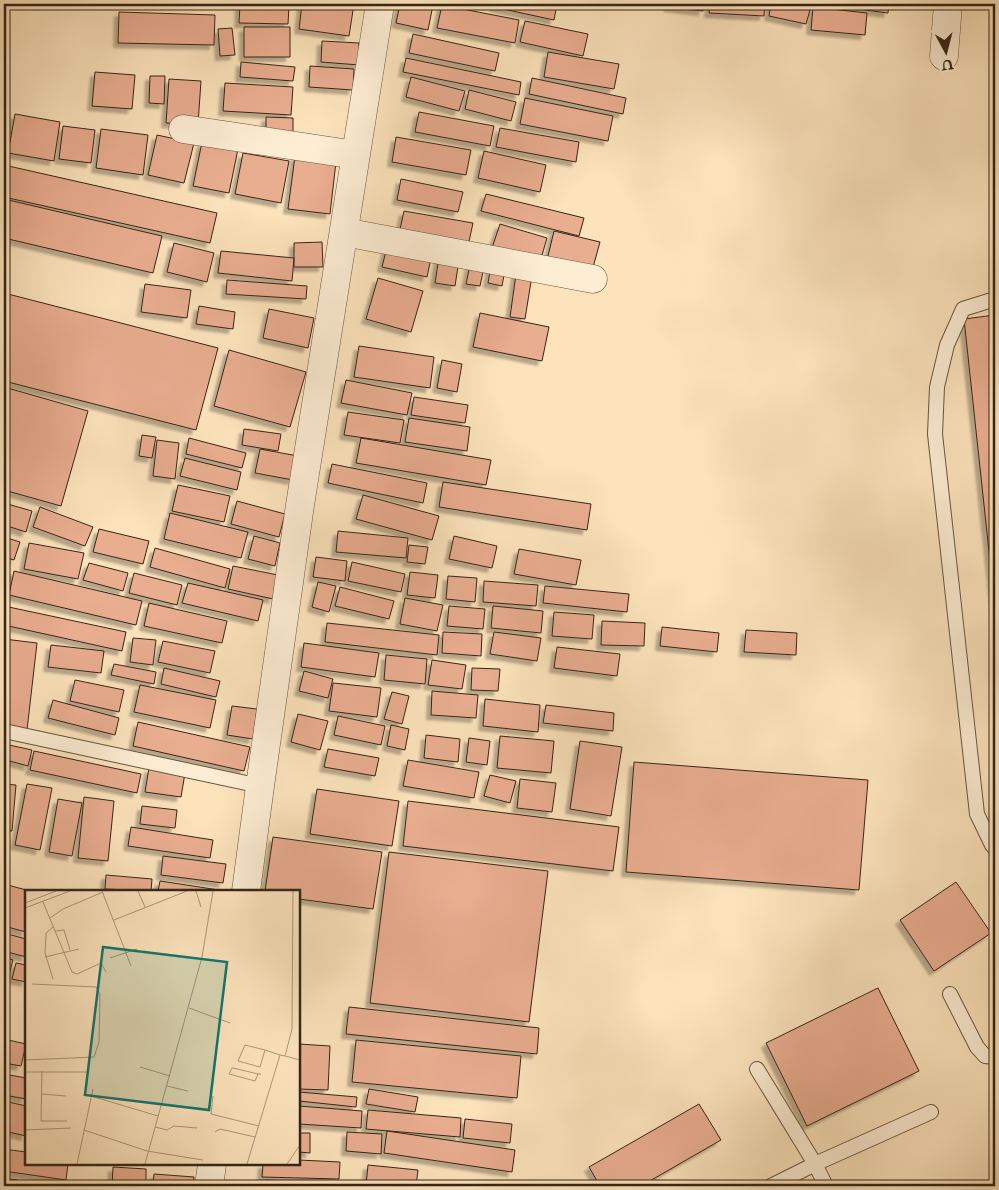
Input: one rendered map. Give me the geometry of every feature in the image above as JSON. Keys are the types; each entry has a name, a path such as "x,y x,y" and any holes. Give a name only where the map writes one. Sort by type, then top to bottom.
{"street":[{"path":"246,890 300,505 380,4"},
{"path":"944,56 948,4"},
{"path":"183,129 356,155"},
{"path":"344,232 593,279"},
{"path":"209,1186 212,1165"}],"lane":[{"path":"995,299 963,309 947,345 937,387 935,434 977,814 995,848"},
{"path":"4,731 260,786"},
{"path":"950,994 977,1047 985,1056 995,1057"},
{"path":"757,1069 815,1164 826,1186"},
{"path":"771,1186 931,1112"}],"building":[{"path":"240,4 289,6 288,24 239,23"},
{"path":"302,4 354,4 349,36 299,29"},
{"path":"400,4 433,5 428,30 396,23"},
{"path":"495,4 557,4 554,20 494,7"},
{"path":"669,4 704,4 703,11 668,7"},
{"path":"710,4 765,4 764,16 709,13"},
{"path":"771,4 783,4 810,10 806,24 769,16"},
{"path":"836,4 889,4 888,13 836,6"},
{"path":"442,5 519,20 515,43 437,28"},
{"path":"813,7 867,13 865,35 811,30"},
{"path":"119,12 215,15 214,45 118,43"},
{"path":"525,21 588,34 583,56 520,42"},
{"path":"244,27 290,27 290,57 244,57"},
{"path":"232,28 235,55 220,56 218,29"},
{"path":"413,34 499,53 495,71 409,53"},
{"path":"322,41 359,43 359,65 321,62"},
{"path":"548,52 619,64 614,89 544,77"},
{"path":"406,58 521,82 519,95 403,72"},
{"path":"241,62 295,67 293,81 240,77"},
{"path":"310,66 354,69 353,90 309,87"},
{"path":"95,72 135,75 132,109 92,106"},
{"path":"150,76 165,76 164,104 149,103"},
{"path":"411,77 465,91 459,111 406,97"},
{"path":"532,78 626,98 623,114 529,94"},
{"path":"169,79 201,81 198,124 166,123"},
{"path":"225,83 293,87 291,115 223,111"},
{"path":"469,90 516,102 511,121 465,109"},
{"path":"525,98 613,116 608,141 520,124"},
{"path":"419,112 494,126 490,146 415,132"},
{"path":"15,114 60,122 54,161 8,153"},
{"path":"266,117 293,118 293,133 266,132"},
{"path":"63,126 95,130 91,163 59,159"},
{"path":"500,128 579,142 576,162 496,147"},
{"path":"101,129 148,135 143,175 96,168"},
{"path":"157,135 194,143 184,183 148,175"},
{"path":"396,137 471,150 466,175 392,162"},
{"path":"202,142 238,149 229,193 193,186"},
{"path":"484,151 546,165 540,192 478,178"},
{"path":"243,153 289,161 281,203 235,194"},
{"path":"295,156 336,162 330,214 288,209"},
{"path":"4,165 217,213 210,243 4,197"},
{"path":"401,179 463,192 458,212 397,200"},
{"path":"486,194 584,218 579,236 481,211"},
{"path":"4,199 162,236 153,273 4,238"},
{"path":"404,211 473,223 468,246 399,234"},
{"path":"500,224 547,238 540,262 492,248"},
{"path":"554,231 600,242 592,271 547,260"},
{"path":"322,242 323,267 294,267 294,243"},
{"path":"174,243 214,253 207,282 167,272"},
{"path":"387,247 431,258 427,277 382,267"},
{"path":"221,251 294,258 292,281 218,273"},
{"path":"439,257 459,260 455,286 435,283"},
{"path":"470,265 484,267 480,286 466,284"},
{"path":"491,266 505,270 502,286 488,283"},
{"path":"517,267 533,269 525,319 510,317"},
{"path":"378,278 423,291 411,332 366,319"},
{"path":"227,280 307,286 306,299 226,294"},
{"path":"145,284 191,290 187,318 141,312"},
{"path":"4,293 218,348 196,430 4,381"},
{"path":"199,306 235,312 233,329 196,324"},
{"path":"269,309 314,318 308,348 263,338"},
{"path":"480,313 549,327 542,361 473,347"},
{"path":"995,315 995,607 964,319"},
{"path":"359,346 434,357 430,388 354,377"},
{"path":"229,350 306,372 290,427 214,406"},
{"path":"442,360 462,364 457,392 437,388"},
{"path":"346,380 412,393 407,415 341,403"},
{"path":"4,387 88,411 61,506 4,490"},
{"path":"414,397 468,405 465,423 411,415"},
{"path":"348,412 404,420 400,443 344,435"},
{"path":"409,418 470,427 467,451 405,442"},
{"path":"244,429 281,434 278,451 242,445"},
{"path":"142,435 156,437 152,458 139,456"},
{"path":"189,438 246,453 242,468 186,454"},
{"path":"361,438 491,460 486,485 356,463"},
{"path":"157,440 179,443 175,479 153,476"},
{"path":"260,449 298,456 293,480 255,473"},
{"path":"185,458 241,472 237,490 180,476"},
{"path":"332,464 427,483 423,503 328,483"},
{"path":"443,482 591,504 587,530 439,507"},
{"path":"178,485 230,496 224,522 172,511"},
{"path":"363,495 439,516 432,540 356,519"},
{"path":"237,501 285,514 279,537 231,524"},
{"path":"4,503 32,511 26,532 4,525"},
{"path":"40,507 93,527 85,546 33,527"},
{"path":"170,513 248,532 241,558 164,539"},
{"path":"99,529 149,541 143,564 93,552"},
{"path":"338,531 408,538 406,558 336,552"},
{"path":"254,536 280,543 275,566 248,559"},
{"path":"454,536 497,546 492,568 449,559"},
{"path":"4,537 20,542 14,560 4,557"},
{"path":"29,543 84,553 78,579 24,569"},
{"path":"409,545 428,547 425,564 407,562"},
{"path":"155,548 230,569 225,588 150,567"},
{"path":"519,549 581,560 576,585 514,574"},
{"path":"316,557 347,561 345,581 313,577"},
{"path":"352,562 405,574 401,592 348,581"},
{"path":"89,563 128,573 123,591 83,580"},
{"path":"233,566 278,575 273,599 228,589"},
{"path":"14,571 142,601 136,625 9,595"},
{"path":"410,572 438,575 435,598 407,595"},
{"path":"134,573 182,585 177,605 129,593"},
{"path":"448,576 477,578 475,602 446,599"},
{"path":"484,581 538,585 536,606 483,602"},
{"path":"318,582 336,586 329,612 312,607"},
{"path":"188,583 263,600 258,621 182,603"},
{"path":"545,586 629,594 627,612 543,603"},
{"path":"340,587 394,601 389,619 335,606"},
{"path":"405,598 443,605 437,631 400,624"},
{"path":"149,603 227,621 222,643 144,626"},
{"path":"4,606 126,632 122,651 4,625"},
{"path":"449,606 485,609 483,629 447,626"},
{"path":"493,606 543,611 541,633 491,628"},
{"path":"554,612 594,615 592,639 552,636"},
{"path":"602,621 645,623 644,646 601,645"},
{"path":"327,623 439,635 437,655 325,642"},
{"path":"662,627 719,633 717,652 660,646"},
{"path":"746,630 797,633 796,655 744,652"},
{"path":"443,632 482,634 481,656 442,653"},
{"path":"494,632 541,638 537,661 490,654"},
{"path":"133,638 156,640 153,665 130,662"},
{"path":"4,639 37,643 27,730 4,728"},
{"path":"163,641 215,651 210,673 158,662"},
{"path":"304,643 379,653 375,677 301,667"},
{"path":"51,645 104,651 101,673 48,667"},
{"path":"557,647 620,654 617,676 554,668"},
{"path":"386,655 427,659 425,684 384,680"},
{"path":"432,660 466,665 462,689 428,685"},
{"path":"114,664 156,672 154,684 111,675"},
{"path":"164,668 220,681 216,697 161,684"},
{"path":"472,668 500,669 498,691 471,690"},
{"path":"304,671 333,679 328,698 299,691"},
{"path":"75,680 124,690 119,712 70,701"},
{"path":"333,683 381,688 377,717 329,711"},
{"path":"140,685 216,700 210,728 134,712"},
{"path":"432,691 478,695 476,718 431,715"},
{"path":"392,692 409,696 402,724 384,719"},
{"path":"485,699 540,705 538,732 483,726"},
{"path":"53,700 119,718 115,735 48,718"},
{"path":"546,705 614,713 613,731 543,723"},
{"path":"232,706 257,709 253,739 227,735"},
{"path":"298,714 328,721 320,750 291,742"},
{"path":"338,716 385,726 381,745 334,735"},
{"path":"138,722 250,747 244,771 133,746"},
{"path":"391,725 409,729 405,750 387,746"},
{"path":"426,735 460,739 458,762 424,758"},
{"path":"500,736 554,741 551,773 497,768"},
{"path":"469,738 490,741 487,765 466,762"},
{"path":"580,741 622,747 611,816 570,809"},
{"path":"9,745 32,750 28,766 6,760"},
{"path":"328,749 379,758 375,776 324,767"},
{"path":"34,751 141,774 137,793 30,770"},
{"path":"408,760 479,772 474,798 403,786"},
{"path":"634,762 868,780 859,890 626,872"},
{"path":"149,768 185,773 181,797 145,792"},
{"path":"490,775 516,781 510,803 484,796"},
{"path":"520,779 556,783 552,812 517,808"},
{"path":"4,784 16,785 12,831 4,830"},
{"path":"27,784 52,788 40,850 15,845"},
{"path":"317,789 399,801 392,846 310,834"},
{"path":"84,797 114,801 108,861 78,858"},
{"path":"58,799 82,803 72,856 49,852"},
{"path":"408,801 619,827 613,871 403,846"},
{"path":"142,806 177,810 175,828 140,824"},
{"path":"131,827 213,840 210,858 128,846"},
{"path":"273,837 382,852 373,909 300,899 300,890 265,890"},
{"path":"389,852 548,871 529,1022 370,1003"},
{"path":"163,856 226,864 223,883 161,875"},
{"path":"106,875 152,879 151,890 105,889"},
{"path":"160,881 219,890 158,890"},
{"path":"956,882 991,933 934,971 900,920"},
{"path":"4,884 26,890 25,932 4,926"},
{"path":"4,933 25,939 25,957 4,951"},
{"path":"4,957 13,960 8,978 4,977"},
{"path":"16,963 25,965 25,982 12,979"},
{"path":"878,988 919,1071 807,1126 766,1043"},
{"path":"349,1007 539,1028 537,1054 346,1034"},
{"path":"4,1039 25,1044 21,1066 4,1063"},
{"path":"356,1040 521,1056 517,1098 352,1082"},
{"path":"300,1044 330,1046 328,1090 300,1089"},
{"path":"4,1074 25,1078 25,1099 4,1095"},
{"path":"369,1089 418,1097 415,1112 366,1104"},
{"path":"300,1092 357,1097 356,1107 300,1101"},
{"path":"4,1101 25,1106 25,1136 4,1131"},
{"path":"699,1104 721,1140 641,1186 600,1186 589,1167"},
{"path":"300,1106 362,1111 361,1128 300,1124"},
{"path":"368,1110 461,1118 460,1137 366,1129"},
{"path":"465,1119 512,1124 510,1143 463,1138"},
{"path":"387,1131 515,1150 512,1172 384,1153"},
{"path":"347,1132 382,1134 381,1154 346,1151"},
{"path":"300,1133 310,1133 310,1153 300,1152"},
{"path":"4,1149 25,1152 25,1165 68,1165 66,1180 4,1171"},
{"path":"300,1160 340,1162 339,1179 262,1177 263,1165 300,1165"},
{"path":"368,1165 418,1170 416,1186 366,1185"},
{"path":"113,1167 146,1169 146,1186 112,1186"},
{"path":"154,1174 194,1177 193,1186 153,1186"},
{"path":"4,1178 18,1180 17,1186 4,1186"},
{"path":"265,1180 334,1183 334,1186 264,1186"}]}
